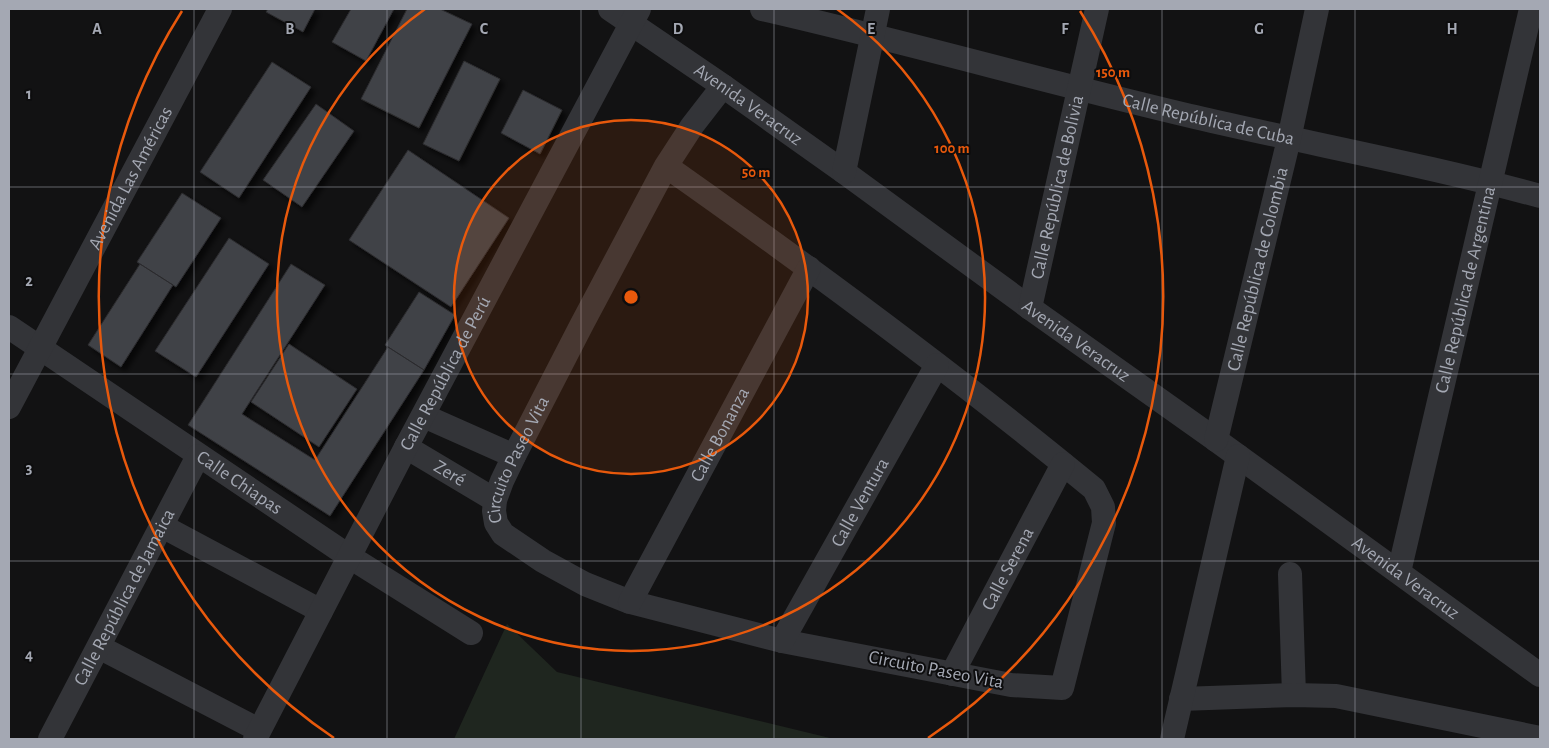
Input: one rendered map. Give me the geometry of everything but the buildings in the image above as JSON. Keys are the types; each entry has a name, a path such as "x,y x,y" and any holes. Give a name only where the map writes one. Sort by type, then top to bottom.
{"street":[{"name":"Avenida Las Américas","path":"9,407 220,9"},
{"name":"Avenida Veracruz","path":"610,9 635,17 723,86 1540,674"},
{"name":"Calle República de Cuba","path":"762,9 873,34 1079,90 1289,139 1491,183 1540,196"},
{"path":"844,172 878,9"},
{"name":"Calle República de Bolivia","path":"1030,308 1097,9"},
{"name":"Calle República de Colombia","path":"1216,440 1289,139 1317,9"},
{"name":"Calle República de Argentina","path":"1400,572 1531,9"},
{"name":"Calle República de Perú","path":"257,735 406,447 635,17"},
{"name":"Circuito Paseo Vita","path":"666,166 809,268 937,365 1094,489 1103,507 1104,523 1062,688 1011,685 782,641 630,602 585,584 543,562 503,534 496,523 495,500 514,456 666,166 692,126 723,86"},
{"name":"Calle Bonanza","path":"630,602 809,268"},
{"name":"Calle Chiapas","path":"9,327 350,557 471,633"},
{"name":"Calle Ventura","path":"782,641 937,365"},
{"name":"Zeré","path":"424,416 514,456"},
{"name":"Zeré","path":"406,447 495,500"},
{"name":"Calle República de Jamaica","path":"50,739 198,456"},
{"path":"1172,739 1238,456"},
{"name":"Calle Serena","path":"952,674 1063,464"},
{"path":"162,526 321,612"},
{"path":"1290,574 1294,694"},
{"path":"98,647 257,735"},
{"path":"1181,699 1294,694 1336,696 1540,738"}],"shaded area":[{"path":"507,624 557,672 834,739 454,739"}]}
